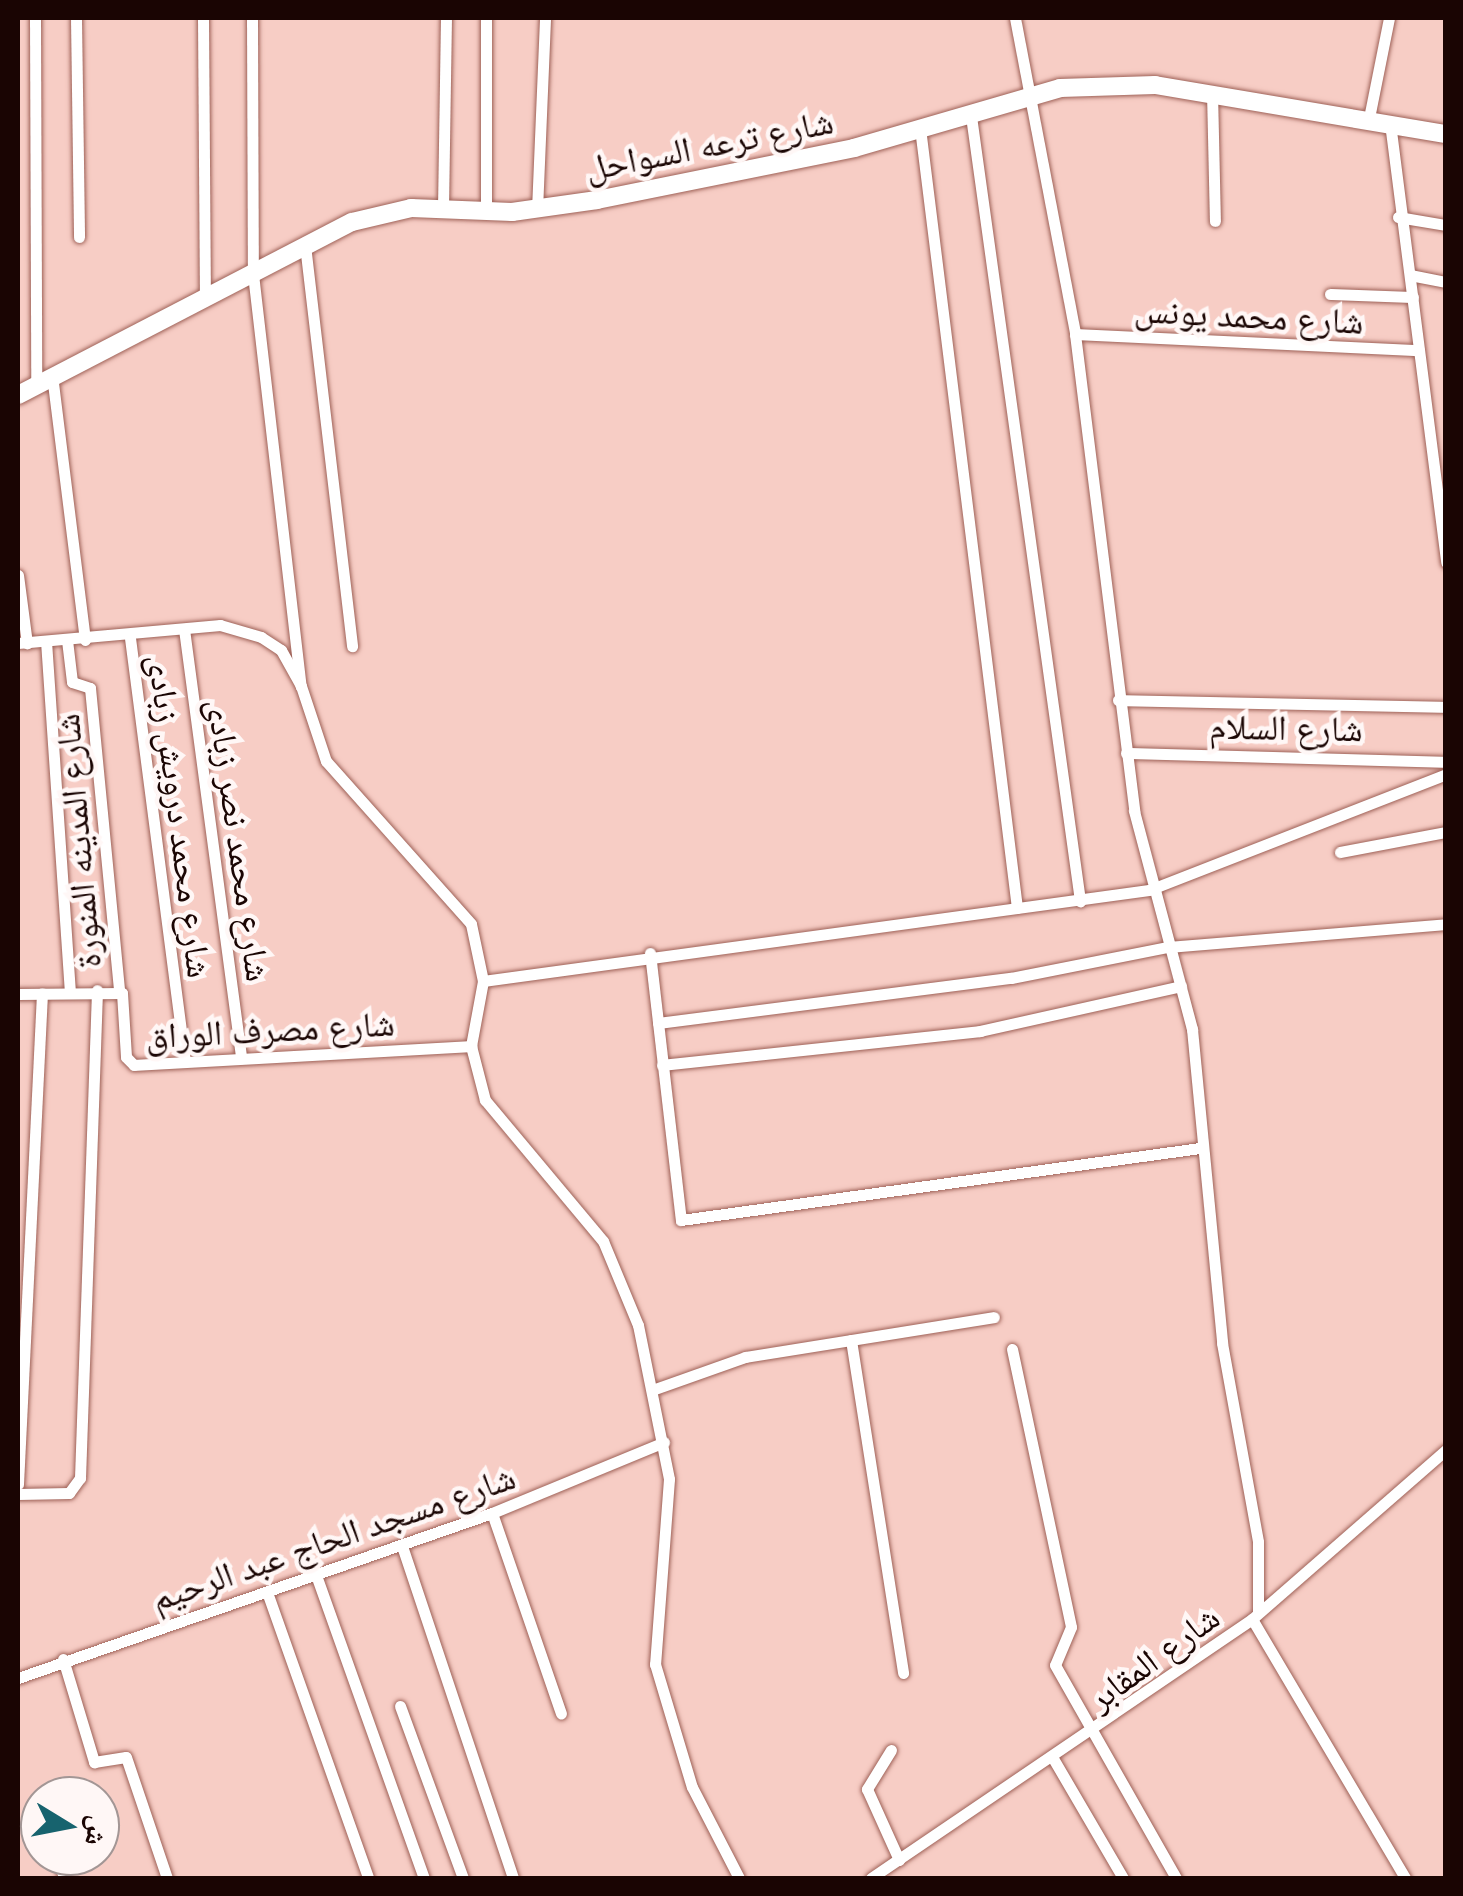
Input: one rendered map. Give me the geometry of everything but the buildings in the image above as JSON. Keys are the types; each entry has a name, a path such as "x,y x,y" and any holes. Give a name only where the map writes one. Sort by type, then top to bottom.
{"main road":[{"name":"شارع ترعه السواحل","path":"18,396 305,245 383,212 444,208 486,212 537,210 920,128 1031,98 1120,82 1212,92 1446,134"}],"street":[{"path":"34,18 44,380 85,640"},
{"path":"76,18 79,237"},
{"path":"203,18 205,299"},
{"path":"252,18 253,274 300,686"},
{"path":"444,208 446,18"},
{"path":"486,18 486,212"},
{"path":"537,210 546,18"},
{"path":"1015,18 1075,334 1118,700 1149,890 1181,986 1222,1342 1252,1489 1255,1616 1405,1878"},
{"path":"1368,118 1390,18"},
{"path":"1212,92 1215,222"},
{"path":"972,116 1080,901"},
{"path":"1390,123 1398,217 1440,456 1446,562"},
{"path":"920,128 1018,908"},
{"path":"1398,217 1446,225"},
{"path":"305,245 352,646"},
{"path":"1410,275 1446,282"},
{"path":"1330,294 1413,297"},
{"name":"شارع محمد يونس","path":"1075,334 1419,350"},
{"path":"18,575 22,643 130,638 220,625 261,637 280,650 300,686 326,761 470,924 483,982 471,1046 495,1115 615,1258 664,1442 668,1511 655,1664 692,1787 739,1878"},
{"name":"شارع محمد نصر زبادى","path":"184,629 241,1058"},
{"name":"شارع محمد درويش زبادى","path":"130,638 185,1060"},
{"path":"46,640 70,991"},
{"name":"شارع المدينه المنورة","path":"66,640 72,682 90,688 119,990"},
{"path":"1118,700 1446,708"},
{"name":"شارع السلام","path":"1126,753 1446,762"},
{"path":"483,982 650,952 1149,890 1446,774"},
{"path":"1340,852 1446,832"},
{"path":"658,1023 1011,978 1168,947 1446,924"},
{"path":"650,952 678,1216 687,1222 1200,1148"},
{"path":"662,1065 998,1028 1181,986"},
{"path":"18,1494 69,1493 80,1478 97,990"},
{"name":"شارع مصرف الوراق","path":"18,994 119,990 128,1062 471,1046"},
{"path":"18,1484 42,994"},
{"path":"652,1390 745,1357 994,1317"},
{"path":"851,1340 903,1673"},
{"path":"1012,1348 1072,1627 1055,1665 1176,1878"},
{"name":"شارع مسجد الحاج عبد الرحيم","path":"19,1676 402,1546 664,1442"},
{"name":"شارع المقابر","path":"871,1878 1096,1733 1255,1616 1446,1450"},
{"path":"492,1513 561,1713"},
{"path":"402,1546 514,1878"},
{"path":"316,1575 424,1878"},
{"path":"267,1592 368,1878"},
{"path":"63,1658 94,1762 126,1756 167,1878"},
{"path":"400,1706 463,1878"},
{"path":"891,1750 867,1788 899,1860"},
{"path":"1054,1760 1123,1878"}]}
